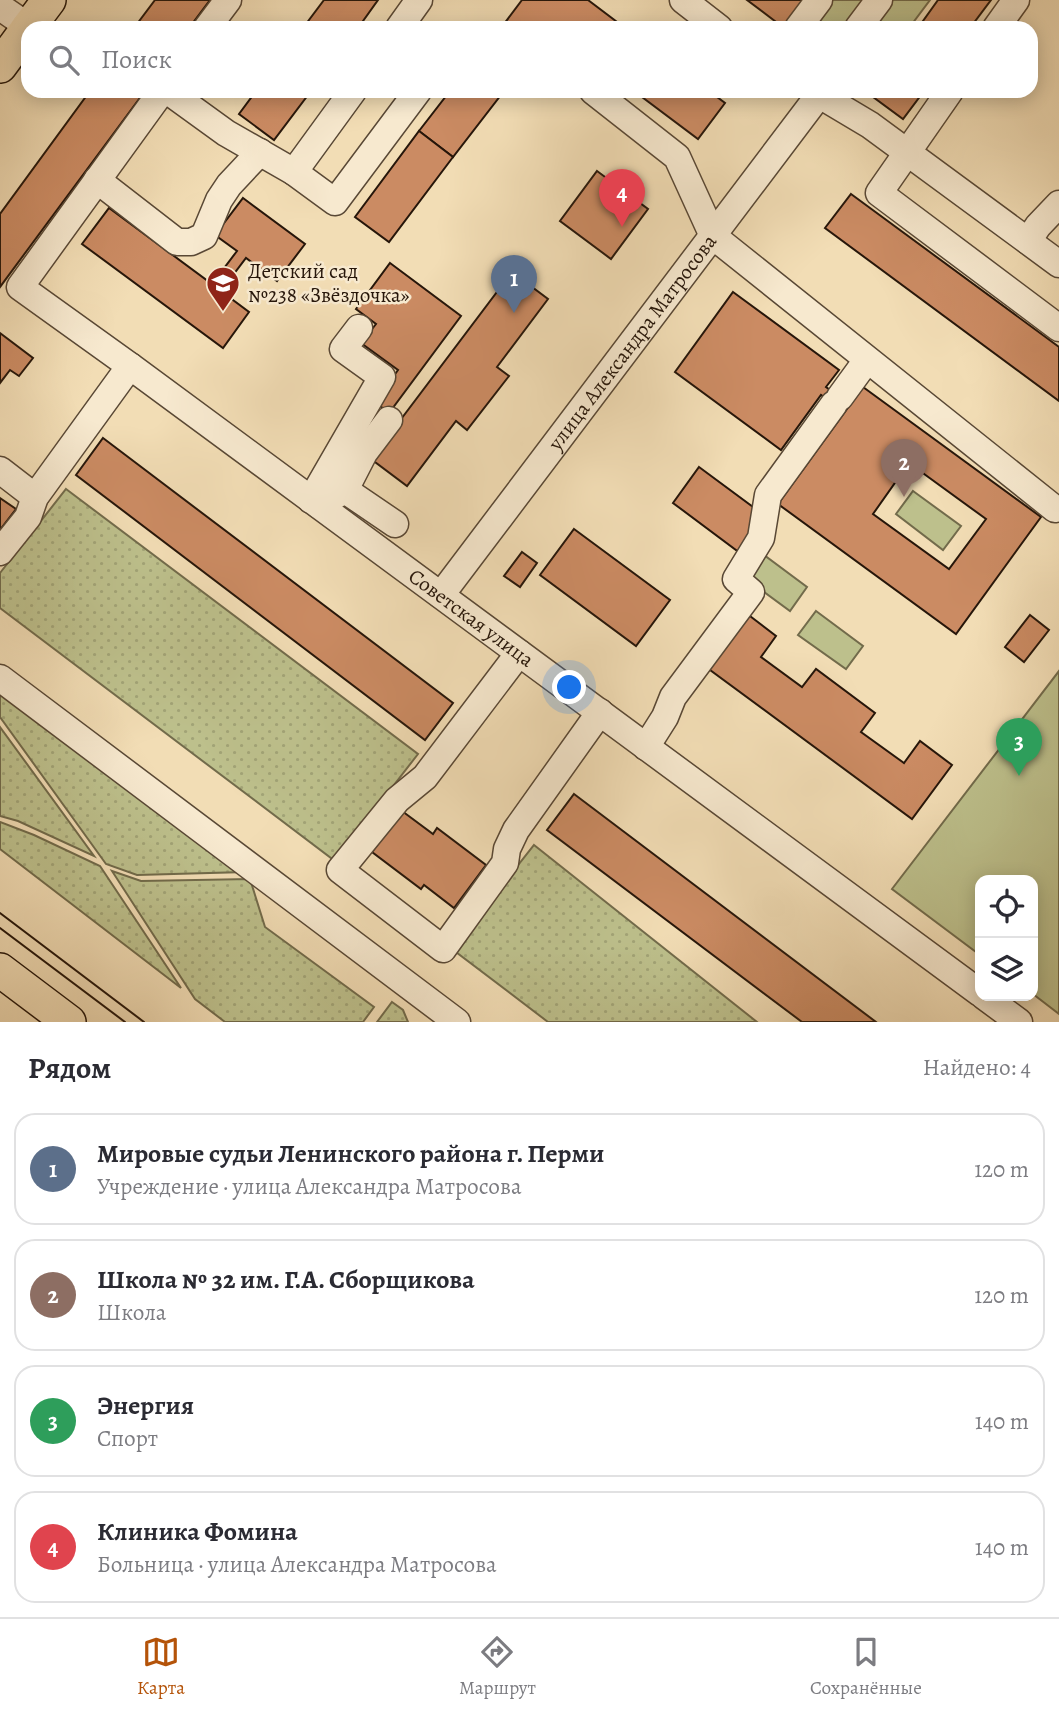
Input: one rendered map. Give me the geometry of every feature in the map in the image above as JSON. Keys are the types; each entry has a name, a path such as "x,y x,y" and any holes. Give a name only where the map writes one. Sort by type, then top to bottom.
{"main road":[{"path":"33,21 49,0"},
{"path":"0,66 21,38"},
{"path":"0,970 69,1022"}],"street":[{"path":"213,21 228,0"},
{"path":"404,21 419,0"},
{"path":"682,0 710,21"},
{"path":"803,21 819,0"},
{"path":"864,21 880,0"},
{"path":"1001,21 1016,0"},
{"path":"0,7 21,23"},
{"path":"157,98 97,180 177,242 191,242 204,236 219,200 229,185 260,152"},
{"path":"178,98 226,133 294,172 335,202 413,98"},
{"path":"294,172 348,98"},
{"path":"602,98 677,157 713,236 1055,509"},
{"name":"улица Александра Матросова","path":"441,595 815,98"},
{"path":"828,98 870,125 1059,264"},
{"path":"945,98 879,193 1059,328"},
{"name":"Советская улица","path":"97,180 20,287 600,712 984,1004 1019,1022"},
{"path":"1028,241 1059,204"},
{"path":"315,502 382,377 343,349 359,328"},
{"path":"646,747 666,717 673,697 751,592 736,579 761,538 768,495 867,360"},
{"path":"0,552 28,517 35,497 130,366"},
{"path":"315,502 345,490 364,453 389,420"},
{"path":"0,470 35,497"},
{"path":"345,490 395,524"},
{"path":"520,653 425,777 397,800 340,870 443,949 505,863 507,849 516,830 600,712"},
{"path":"0,678 457,1022"}],"green space":[{"path":"829,0 930,0 914,21 813,21"},
{"path":"66,489 418,754 335,861 0,608 0,573"},
{"path":"913,491 961,526 943,550 896,514"},
{"path":"760,552 807,587 790,611 742,576"},
{"path":"816,611 863,646 846,669 798,635"},
{"path":"1059,671 1059,1014 1038,998 1038,875 975,875 975,951 892,889"},
{"path":"0,688 244,872 137,875 106,864 0,717"},
{"path":"0,727 94,856 18,821 0,816"},
{"path":"0,822 100,866 181,988 0,849"},
{"path":"534,845 757,1022 548,1022 452,949"},
{"path":"112,871 141,881 250,879 265,927 374,1007 363,1022 225,1022 195,999"},
{"path":"392,1002 403,1010 408,1022 377,1022"}],"building":[{"path":"155,0 210,0 194,21 139,21"},
{"path":"324,0 378,0 363,21 308,21"},
{"path":"522,0 588,0 616,21 506,21"},
{"path":"747,0 811,0 795,21 775,21"},
{"path":"938,0 991,0 975,21 923,21"},
{"path":"85,98 140,98 0,287 0,214"},
{"path":"251,98 306,98 274,140 239,114"},
{"path":"445,98 499,98 453,157 419,131"},
{"path":"643,98 718,98 725,103 698,139"},
{"path":"874,98 919,98 903,119"},
{"path":"419,131 453,157 389,242 355,217"},
{"path":"597,171 648,209 611,259 560,221"},
{"path":"851,194 1059,347 1059,401 825,228"},
{"path":"243,198 305,244 277,281 246,258 221,291 249,312 223,348 82,244 109,208 212,284 237,251 215,235"},
{"path":"390,263 461,316 389,413 375,402 398,370 361,343 376,324 356,309"},
{"path":"512,272 548,299 497,367 509,376 467,430 456,421 407,486 371,459"},
{"path":"733,292 839,370 826,387 851,405 845,412 821,395 781,450 675,372"},
{"path":"0,333 33,358 19,376 10,370 0,383"},
{"path":"863,387 1041,517 956,634 778,504","holes":["909,463 986,519 949,569 873,514"]},
{"path":"103,438 453,703 425,740 76,475"},
{"path":"699,467 753,507 750,538 740,553 673,503"},
{"path":"0,498 16,509 0,530"},
{"path":"574,529 670,600 636,646 540,575"},
{"path":"522,552 537,563 520,587 504,576"},
{"path":"746,613 776,636 761,657 802,687 816,669 875,713 861,732 904,763 920,741 952,765 912,819 706,667"},
{"path":"1030,615 1049,630 1024,662 1005,647"},
{"path":"574,794 876,1022 802,1022 547,830"},
{"path":"402,811 433,834 437,828 486,865 454,908 424,885 421,889 372,852"}],"tram line":[{"path":"0,913 144,1022"},
{"path":"0,928 125,1022"}],"place":[{"name":"Клиника Фомина","path":"622,227"},
{"name":"Детский сад №238 «Звёздочка»","path":"223,313"},
{"name":"Мировые судьи Ленинского района г. Перми","path":"514,313"},
{"name":"Школа № 32 им. Г.А. Сборщикова","path":"904,497"},
{"name":"Энергия","path":"1019,776"}]}
